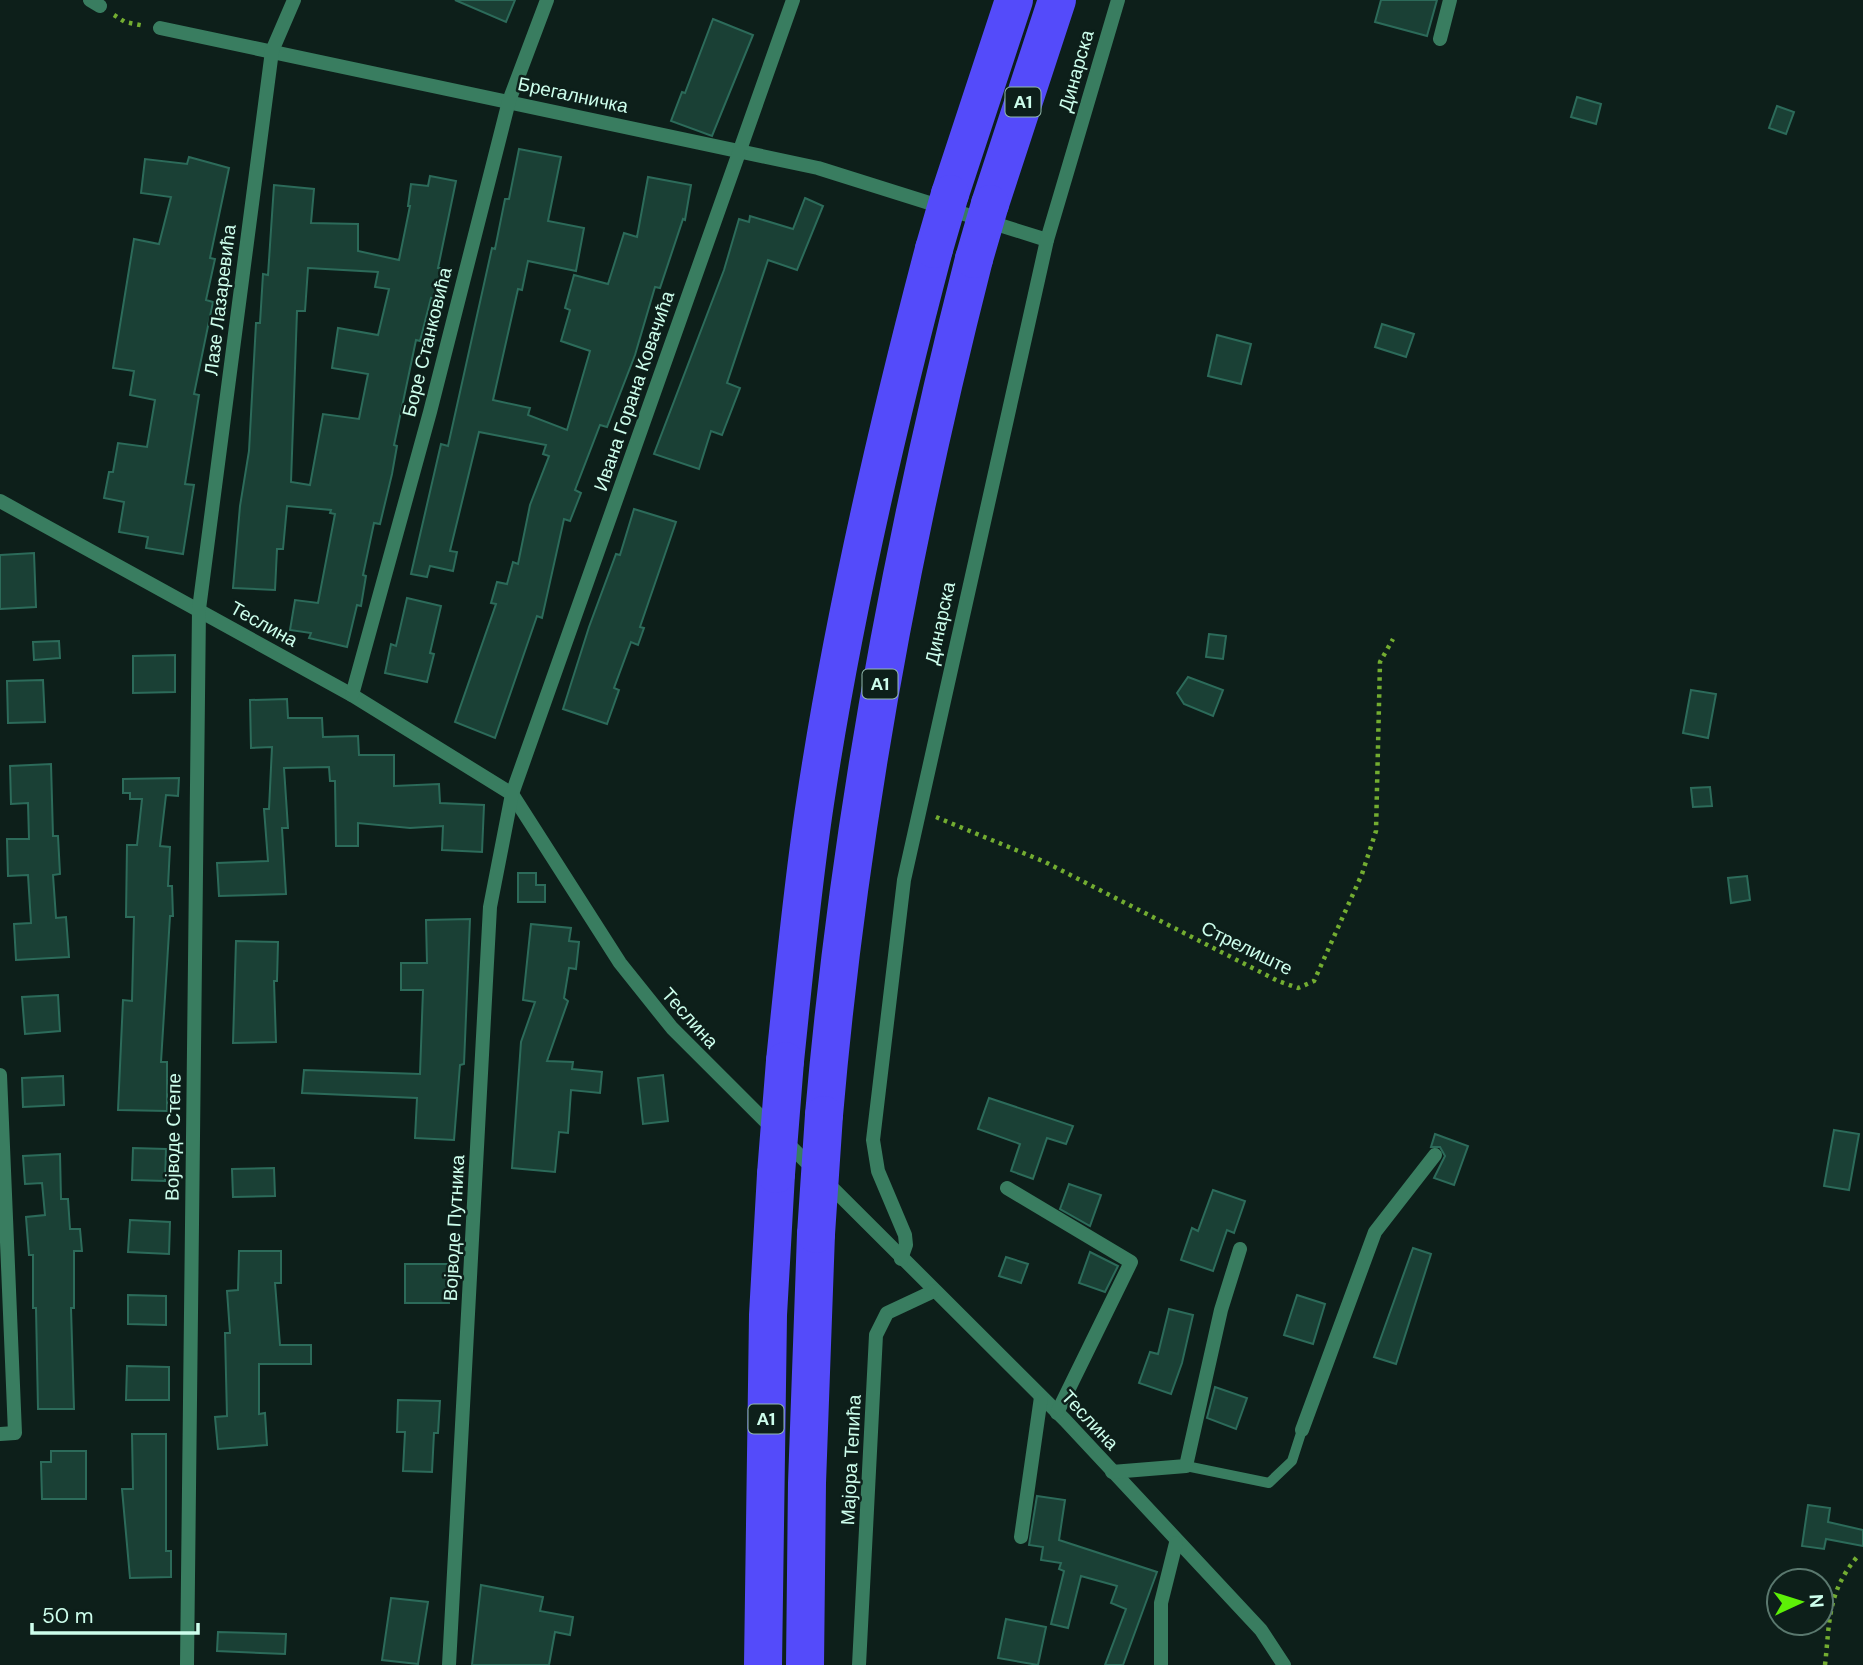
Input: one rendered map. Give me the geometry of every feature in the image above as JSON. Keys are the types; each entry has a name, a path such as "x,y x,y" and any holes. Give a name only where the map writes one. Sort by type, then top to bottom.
{"highway":[{"name":"A1","path":"763,1665 768,1315 785,1061 806,868 837,674 887,434 950,194 1014,0"},
{"name":"A1","path":"805,1665 808,1442 824,1115 846,905 867,756 910,523 974,259 1057,0"}],"street":[{"name":"Лазе Лазаревића","path":"199,609 272,51 294,0"},
{"name":"Боре Станковића","path":"352,695 429,412 509,101 547,0"},
{"name":"Ивана Горана Ковачића","path":"512,794 793,0"},
{"name":"Динарска","path":"901,1259 906,1245 905,1235 878,1171 873,1140 904,880 1046,240 1118,0"},
{"path":"1440,39 1450,0"},
{"name":"Брегалничка","path":"160,28 818,168 1046,240"},
{"name":"Теслина","path":"0,501 352,695 512,794 620,964 655,1009 901,1259 1041,1396 1261,1630 1284,1665"},
{"name":"Војводе Степе","path":"187,1665 199,609"},
{"name":"Војводе Путника","path":"449,1665 490,907 512,794"},
{"path":"0,1075 15,1433 0,1434"},
{"path":"1301,1430 1375,1232 1435,1155"},
{"path":"1007,1188 1131,1262 1057,1413"},
{"path":"1112,1472 1186,1466 1221,1310 1240,1249"},
{"name":"Мајора Тепића","path":"859,1665 876,1335 887,1312 934,1291"},
{"path":"1021,1537 1041,1396"},
{"path":"1161,1665 1161,1603 1177,1543"}],"lane":[{"path":"1186,1466 1269,1483 1292,1461 1301,1430"}],"path":[{"path":"95,3 125,22 160,28"},
{"name":"Стрелиште","path":"919,811 1045,862 1278,981 1298,988 1314,981 1362,874 1376,831 1380,662 1393,639"},
{"path":"1825,1665 1834,1591 1857,1557"}],"building":[{"path":"455,0 515,0 506,22"},
{"path":"1381,0 1437,0 1427,36 1375,22"},
{"path":"713,19 753,35 712,136 671,121 682,92 685,93"},
{"path":"1577,97 1601,104 1596,124 1571,117"},
{"path":"1777,106 1794,112 1786,134 1769,128"},
{"path":"519,149 561,157 548,221 584,228 576,271 528,261 522,290 518,289 493,400 530,408 528,415 567,430 590,351 561,341 570,310 565,308 574,275 608,284 624,233 637,237 648,177 691,185 685,220 683,219 660,288 655,287 635,355 607,427 600,425 575,490 581,493 570,521 564,519 542,618 537,616 495,738 455,722 496,604 491,603 497,582 507,584 513,562 518,564 530,505 549,456 543,454 546,445 479,432 450,551 457,552 453,571 430,566 427,577 411,574 441,444 448,446 492,248 495,249 505,199 509,199"},
{"path":"189,157 229,168 210,258 215,259 206,300 213,302 194,394 199,395 185,484 194,485 183,554 146,548 148,537 119,532 124,502 104,498 109,472 113,472 118,443 147,447 155,400 130,395 134,371 113,368 134,239 159,244 171,197 141,193 145,159 187,164"},
{"path":"430,176 456,181 438,268 442,268 436,299 431,298 420,341 416,340 394,445 397,446 392,474 380,524 374,523 363,575 366,576 361,606 357,605 347,647 309,638 311,633 290,630 295,600 318,603 335,514 330,513 331,510 287,506 283,549 277,549 275,590 233,588 240,506 249,451 256,323 260,323 263,274 268,275 274,185 314,189 311,223 358,224 358,251 399,260 410,206 411,184 428,186","holes":["308,268 378,272 375,287 389,289 378,335 338,328 332,368 368,374 359,419 323,414 310,485 291,482 297,311 305,311"]},
{"path":"805,198 823,206 797,270 768,260 727,383 740,388 722,435 711,431 699,469 654,454 724,270 739,219 749,222 750,216 793,229"},
{"path":"1382,324 1414,334 1406,357 1375,347"},
{"path":"1217,335 1251,344 1241,384 1208,376"},
{"path":"634,509 676,522 640,627 644,628 638,645 631,642 614,688 619,690 607,724 563,709 589,627 616,554 620,555"},
{"path":"34,553 36,607 0,609 0,555"},
{"path":"407,598 441,606 430,653 434,654 427,682 385,673 391,644 396,646"},
{"path":"1209,634 1226,636 1223,659 1206,657"},
{"path":"59,641 60,658 34,660 33,642"},
{"path":"175,655 175,692 133,693 133,656"},
{"path":"1188,677 1223,690 1213,716 1184,704 1177,693"},
{"path":"43,680 45,722 8,723 7,681"},
{"path":"1691,690 1716,694 1708,738 1683,733"},
{"path":"287,699 288,718 322,718 323,737 358,736 359,755 394,755 394,786 439,784 440,803 484,805 482,852 442,850 443,826 410,828 358,823 358,846 336,846 335,781 330,781 329,767 284,768 288,828 282,828 286,894 219,896 217,863 268,861 264,809 269,809 272,747 251,748 250,700"},
{"path":"51,764 53,836 58,836 60,874 53,875 56,918 66,917 69,957 16,960 14,924 31,923 28,875 8,876 7,839 29,839 28,803 11,804 10,766"},
{"path":"179,778 178,796 166,795 160,846 170,847 168,886 172,886 173,916 170,916 161,1062 167,1062 167,1111 118,1110 123,1000 132,1001 134,917 126,917 127,845 137,845 142,799 130,799 130,793 123,793 123,779"},
{"path":"1710,787 1712,806 1693,807 1691,788"},
{"path":"518,873 536,873 536,885 545,885 545,902 518,902"},
{"path":"1747,876 1750,900 1731,903 1728,878"},
{"path":"470,919 464,1064 460,1065 454,1140 415,1138 417,1098 302,1093 304,1070 420,1074 423,990 401,990 401,963 427,963 426,920"},
{"path":"531,924 571,928 569,941 579,942 576,969 569,968 564,998 568,1001 547,1061 573,1062 572,1069 602,1072 600,1093 571,1090 568,1133 559,1132 555,1172 512,1168 521,1042 535,1002 523,1000"},
{"path":"236,941 278,942 277,981 274,981 276,1042 233,1043"},
{"path":"58,995 60,1031 25,1034 22,997"},
{"path":"663,1075 668,1121 643,1124 638,1078"},
{"path":"63,1076 64,1105 23,1107 22,1078"},
{"path":"989,1098 1073,1126 1066,1144 1047,1138 1033,1179 1011,1171 1020,1144 978,1129"},
{"path":"1834,1130 1859,1134 1849,1190 1824,1186"},
{"path":"1435,1134 1468,1146 1454,1185 1434,1178 1445,1156 1440,1147 1431,1147"},
{"path":"133,1148 166,1149 165,1181 132,1180"},
{"path":"60,1154 61,1199 68,1199 70,1229 80,1229 82,1251 74,1251 74,1308 71,1308 74,1409 38,1409 33,1255 29,1255 26,1217 45,1215 42,1183 25,1184 23,1156"},
{"path":"274,1168 275,1196 233,1197 232,1169"},
{"path":"1069,1184 1101,1195 1090,1226 1060,1209"},
{"path":"1213,1190 1245,1201 1234,1233 1227,1230 1213,1271 1181,1260 1192,1228 1198,1231"},
{"path":"130,1220 170,1222 169,1254 128,1252"},
{"path":"1413,1248 1431,1254 1396,1364 1374,1357"},
{"path":"239,1251 281,1251 281,1283 275,1283 280,1345 311,1345 311,1364 259,1364 259,1414 265,1413 267,1445 218,1449 215,1417 227,1416 225,1333 230,1333 227,1291 238,1290"},
{"path":"1090,1252 1118,1266 1105,1292 1079,1283"},
{"path":"1006,1257 1028,1264 1021,1283 999,1276"},
{"path":"405,1264 449,1264 449,1303 405,1303"},
{"path":"128,1295 166,1296 166,1325 128,1324"},
{"path":"1297,1295 1325,1304 1313,1344 1284,1335"},
{"path":"1169,1309 1193,1315 1182,1363 1171,1394 1139,1383 1150,1352 1158,1354"},
{"path":"127,1366 169,1367 169,1400 126,1400"},
{"path":"1215,1387 1247,1398 1236,1429 1207,1418"},
{"path":"398,1400 440,1401 438,1433 434,1433 432,1472 403,1471 405,1432 397,1432"},
{"path":"132,1434 166,1434 166,1551 171,1551 171,1577 130,1578 122,1489 133,1489"},
{"path":"51,1451 86,1451 86,1499 42,1499 41,1462 51,1462"},
{"path":"1037,1496 1065,1500 1059,1540 1157,1572 1123,1665 1105,1665 1126,1609 1111,1603 1117,1586 1081,1576 1068,1628 1051,1624 1064,1571 1059,1569 1061,1563 1041,1560 1043,1547 1029,1545"},
{"path":"1808,1505 1830,1508 1828,1522 1863,1530 1863,1546 1826,1539 1824,1549 1802,1546"},
{"path":"481,1585 543,1597 540,1611 573,1617 570,1635 555,1632 549,1665 472,1665"},
{"path":"391,1598 428,1602 418,1664 382,1660"},
{"path":"1006,1619 1046,1627 1038,1665 998,1658"},
{"path":"218,1632 286,1634 285,1654 217,1651"}]}
